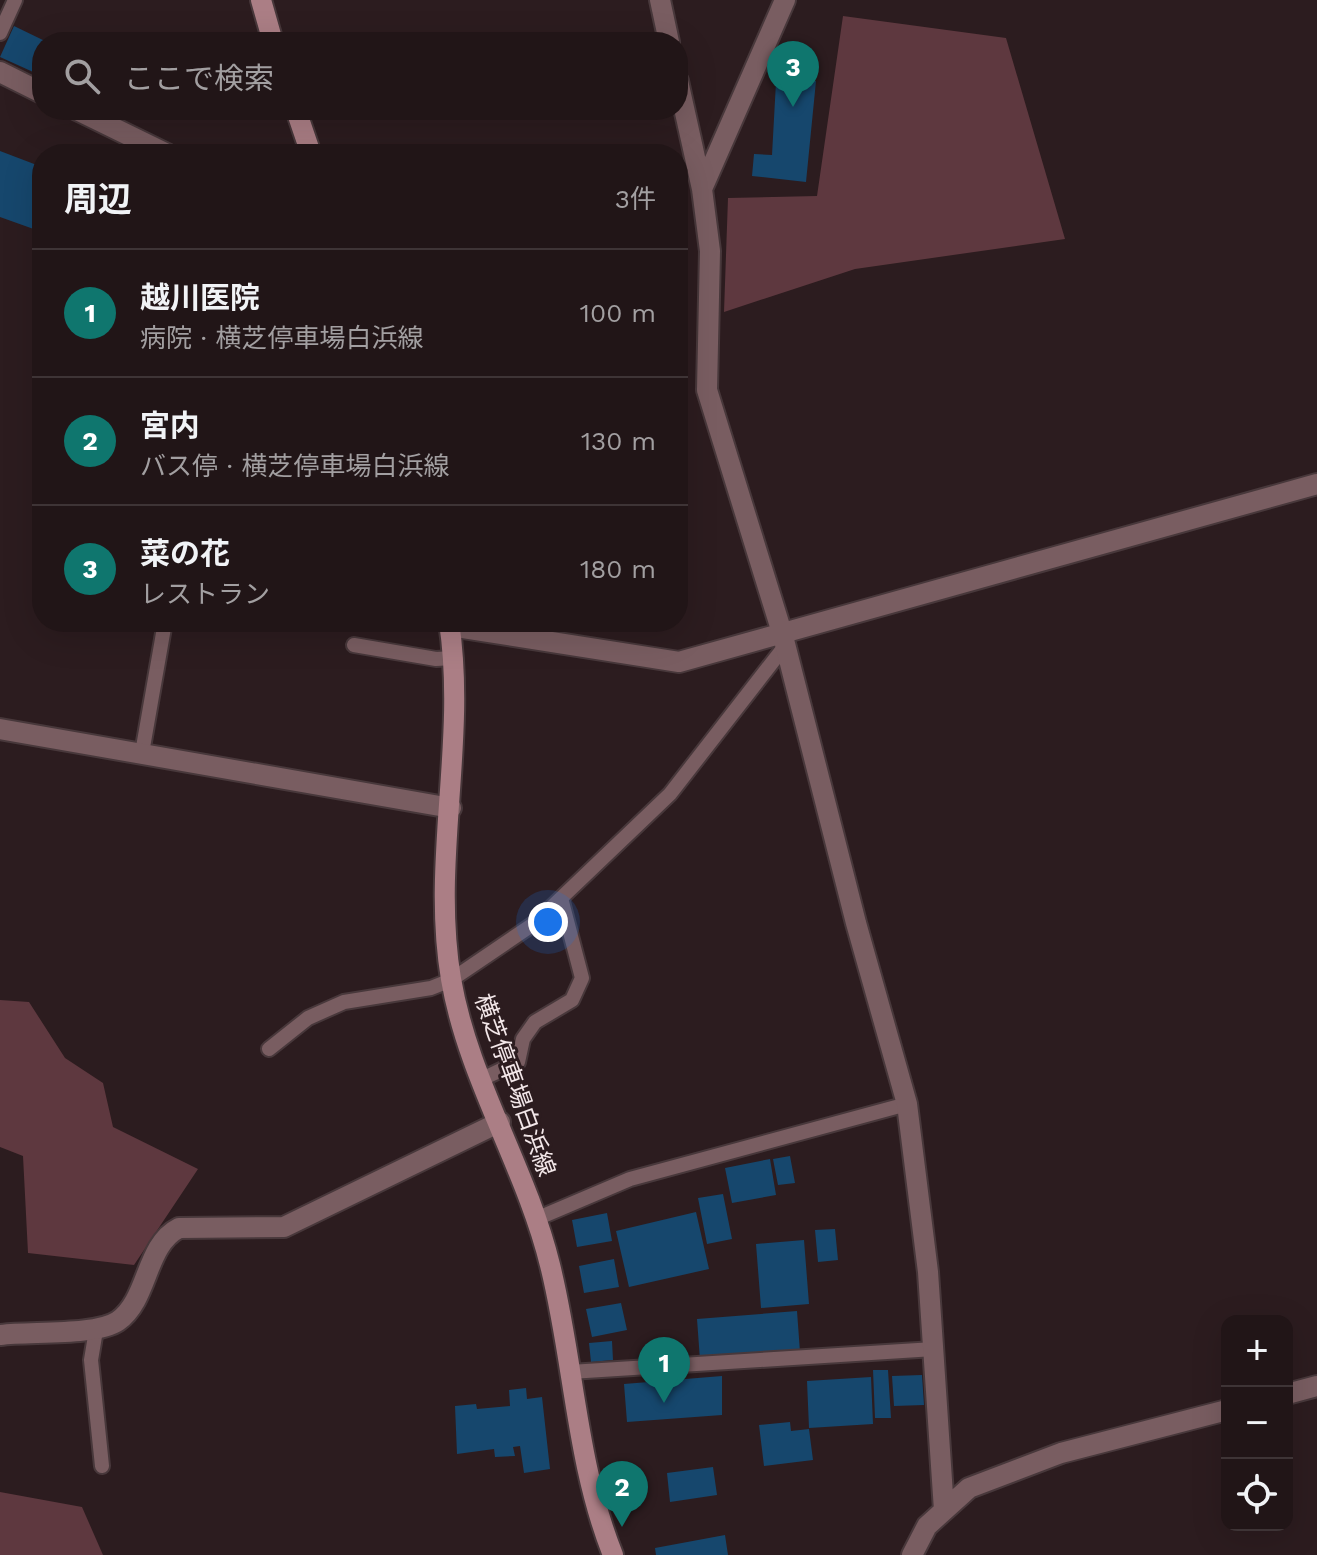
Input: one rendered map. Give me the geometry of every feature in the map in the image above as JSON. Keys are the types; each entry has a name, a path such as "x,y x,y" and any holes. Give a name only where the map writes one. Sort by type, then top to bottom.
{"main road":[{"path":"261,0 270,32"},
{"path":"299,120 308,144"},
{"name":"横芝停車場白浜線","path":"451,632 451,808 444,912 451,980 465,1034 536,1219 550,1266 595,1511 613,1555"}],"street":[{"path":"660,0 667,32"},
{"path":"702,189 785,0"},
{"path":"0,72 32,88"},
{"path":"97,120 147,144"},
{"path":"687,120 702,189 710,251 707,390 784,641 856,923 907,1104 934,1349 944,1510"},
{"path":"498,632 679,662 784,641 1317,484"},
{"path":"0,729 451,808"},
{"path":"0,1335 96,1330 119,1320 134,1302 166,1235 179,1228 284,1227 500,1122"},
{"path":"1293,1392 1317,1386"},
{"path":"912,1555 927,1526 969,1488 1061,1453 1221,1412"}],"lane":[{"path":"0,33 15,0"},
{"path":"142,753 163,632"},
{"path":"269,1049 308,1018 344,1002 431,988 451,980 535,923 670,794 784,641"},
{"path":"354,645 436,659 453,658"},
{"path":"482,1079 518,1062 523,1039 535,1022 572,1000 582,978 561,898"},
{"path":"536,1219 630,1179 907,1104"},
{"path":"96,1330 91,1360 102,1466"},
{"path":"570,1372 934,1349"}],"shaded area":[{"path":"843,16 1006,38 1065,239 855,269 724,312 728,198 817,196"},
{"path":"0,1000 29,1002 65,1058 103,1083 113,1127 198,1169 134,1265 28,1253 23,1156 0,1147"},
{"path":"0,1492 82,1507 103,1555 0,1555"}],"building":[{"path":"14,26 32,35 32,71 0,57"},
{"path":"789,79 816,81 806,182 752,176 754,154 772,155 776,82 789,84"},
{"path":"0,151 32,163 32,228 0,217"},
{"path":"790,1156 795,1183 778,1185 773,1159"},
{"path":"770,1159 776,1195 732,1203 725,1168"},
{"path":"723,1194 732,1239 707,1244 698,1198"},
{"path":"696,1212 709,1269 629,1287 616,1231"},
{"path":"607,1213 612,1241 577,1247 572,1220"},
{"path":"835,1229 838,1260 818,1262 815,1230"},
{"path":"804,1240 809,1304 761,1308 756,1244"},
{"path":"614,1259 619,1287 584,1293 579,1266"},
{"path":"621,1303 627,1330 592,1337 586,1309"},
{"path":"797,1311 800,1352 700,1360 697,1319"},
{"path":"612,1341 613,1360 591,1362 589,1343"},
{"path":"873,1370 888,1370 891,1418 875,1418"},
{"path":"922,1375 924,1405 894,1406 892,1376"},
{"path":"722,1376 722,1415 627,1422 624,1384"},
{"path":"871,1377 873,1424 809,1428 807,1381"},
{"path":"526,1388 527,1399 542,1397 550,1469 524,1473 520,1446 513,1447 515,1456 495,1457 494,1449 457,1454 455,1406 476,1404 477,1409 510,1406 509,1390"},
{"path":"790,1422 791,1431 809,1429 813,1460 764,1466 759,1425"},
{"path":"713,1467 717,1495 670,1502 667,1473"},
{"path":"725,1535 728,1555 656,1555 655,1548"}],"place":[{"name":"菜の花","path":"793,107"},
{"name":"越川医院","path":"664,1403"},
{"name":"宮内","path":"622,1527"}]}
